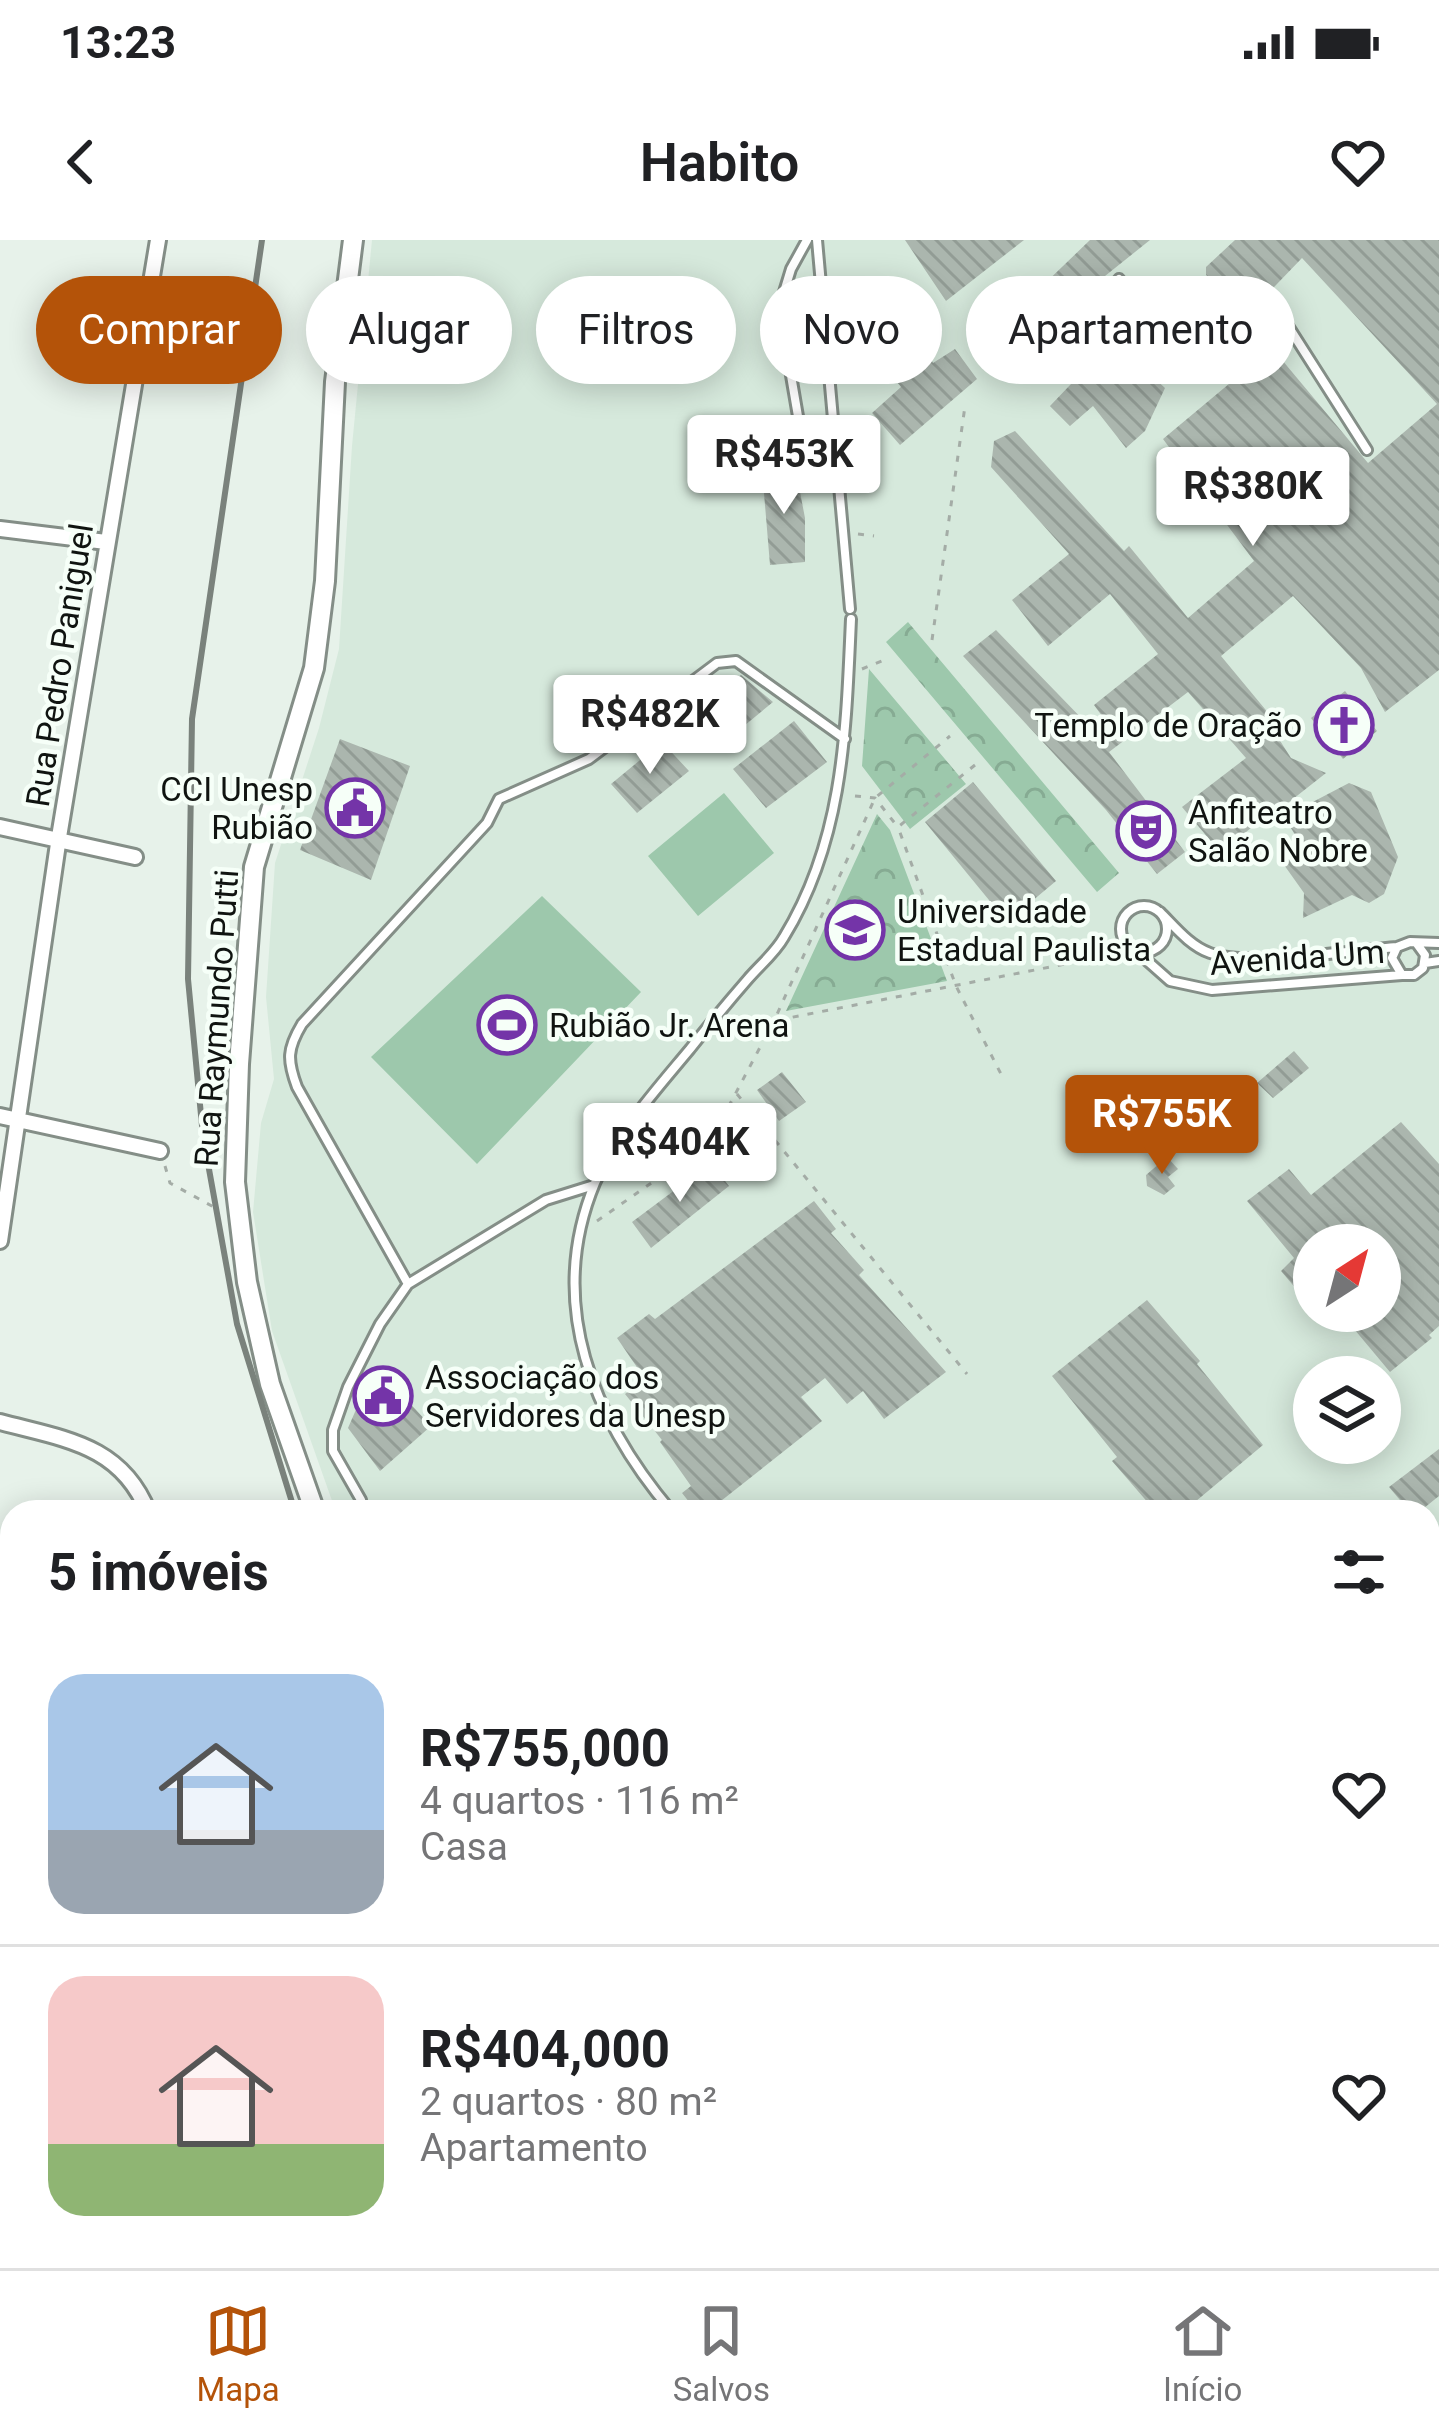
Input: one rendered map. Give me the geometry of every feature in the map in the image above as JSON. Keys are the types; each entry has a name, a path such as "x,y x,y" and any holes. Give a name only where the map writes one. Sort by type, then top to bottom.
{"street":[{"name":"Rua Pedro Paniguel","path":"0,1241 59,837 158,240"},
{"name":"Rua Raymundo Putti","path":"311,1500 270,1384 237,1220 238,1064 254,867 314,668 325,580 335,382 353,240"},
{"path":"0,529 106,542"},
{"path":"0,827 135,857"},
{"path":"0,1116 160,1151"},
{"path":"0,1422 103,1454 123,1470 141,1500"}],"lane":[{"path":"807,240 784,292 788,352 800,428 841,489"},
{"path":"662,1500 617,1433 587,1369 574,1318 573,1274 595,1184 632,1121 783,940 833,821 844,739 850,614 817,240"},
{"path":"1295,338 1367,450"},
{"path":"409,1284 297,1087 288,1061 290,1045 302,1024 487,823 499,799 589,759 717,663 736,661 844,739"},
{"path":"1141,905 1160,912 1167,926 1164,941 1151,951 1136,950 1121,934 1123,918 1141,905"},
{"name":"Avenida Um","path":"1160,912 1194,945 1213,955 1244,958 1397,946"},
{"name":"Avenida Um","path":"1417,944 1439,943"},
{"path":"1417,944 1425,963 1414,975 1402,974 1392,958 1397,946 1417,944"},
{"name":"Avenida Um","path":"1136,950 1170,981 1211,990 1402,974"},
{"name":"Avenida Um","path":"1425,963 1439,962"},
{"path":"361,1500 333,1451 333,1430 348,1387 380,1324 409,1284 546,1200 595,1184"}],"path":[{"path":"932,640 965,406"},
{"path":"844,533 874,536"},
{"path":"848,671 884,660"},
{"path":"580,1233 713,1136 774,1021 875,798 950,736"},
{"path":"898,827 975,765"},
{"path":"855,796 875,798 898,827 956,986 1002,1076"},
{"path":"774,1021 1136,950"},
{"path":"736,1093 967,1374"},
{"path":"664,1126 688,1157"},
{"path":"160,1151 170,1183 237,1220"}],"shaded area":[{"name":"Universidade Estadual Paulista","path":"372,240 1439,240 1439,1500 332,1500 272,1331 253,1212 261,1123 274,1079 266,997 275,863 339,649 358,384 512,384 512,276 369,276"}],"green space":[{"path":"908,622 1119,873 1097,892 886,642"},
{"path":"869,669 966,784 910,829 862,766"},
{"path":"724,793 774,853 698,916 648,856"},
{"path":"877,814 890,830 947,981 786,1011"},
{"name":"Rubião Jr. Arena","path":"542,896 641,992 477,1164 371,1057"}],"building":[{"path":"905,240 1024,240 978,276 966,276 966,285 946,301 942,276 929,276"},
{"path":"1090,240 1150,240 1105,276 1053,276"},
{"path":"1235,240 1439,240 1439,670 1385,712 1361,668 1293,596 1221,656 1284,732 1277,736 1291,758 1326,773 1221,853 1182,807 1246,758 1188,692 1109,752 1185,852 1157,874 1106,810 963,656 996,630 1090,727 1102,716 1094,705 1158,654 1110,594 1048,646 1012,600 1069,554 991,467 994,441 1015,431 1124,551 1129,546 1188,618 1254,561 1163,439 1229,384 1295,384 1295,376 1368,463 1437,404 1302,258 1285,276 1207,276 1206,267"},
{"path":"955,349 966,364 966,384 971,384 900,445 872,413 901,387 899,384 942,384 942,357"},
{"path":"1071,384 1161,384 1165,388 1145,431 1126,448 1093,406 1070,426 1050,406"},
{"path":"762,469 796,471 805,518 805,562 770,565"},
{"path":"741,675 773,702 711,753 684,721"},
{"name":"Templo de Oração","path":"1345,691 1377,731 1343,759 1311,718"},
{"path":"794,721 827,762 766,808 733,769"},
{"name":"CCI Unesp Rubião","path":"340,739 410,766 371,880 300,850"},
{"path":"662,742 689,771 637,813 611,784"},
{"path":"973,782 1056,881 1007,922 925,822"},
{"path":"1349,783 1371,792 1398,857 1384,894 1369,903 1352,895 1303,918 1304,893 1277,855 1299,841 1284,817"},
{"path":"1294,1051 1309,1068 1273,1098 1257,1083"},
{"path":"782,1072 806,1102 779,1121 757,1090"},
{"path":"1401,1122 1439,1164 1439,1326 1429,1335 1432,1338 1401,1363 1401,1356 1377,1356 1357,1332 1401,1332 1401,1224 1293,1224 1293,1257 1247,1201 1289,1169 1311,1195"},
{"path":"1167,1157 1178,1169 1168,1177 1175,1186 1164,1195 1147,1186 1146,1175"},
{"path":"711,1163 729,1186 651,1248 632,1222"},
{"path":"814,1201 836,1229 831,1233 864,1270 859,1275 946,1372 884,1419 863,1391 847,1404 825,1378 801,1397 822,1421 722,1500 688,1500 682,1493 691,1486 625,1394 645,1379 617,1338 649,1314 655,1319"},
{"path":"1293,1259 1293,1285 1281,1271"},
{"path":"1147,1300 1263,1445 1197,1500 1146,1500 1052,1376"},
{"name":"Associação dos Servidores da Unesp","path":"375,1366 431,1426 380,1471 348,1428"},
{"path":"1439,1449 1439,1496 1434,1500 1400,1500 1389,1487"}],"railway":[{"path":"262,240 192,719 188,979 203,1136 237,1324 291,1500"}],"place":[{"name":"Templo de Oração","path":"1344,725"},
{"name":"CCI Unesp Rubião","path":"355,808"},
{"name":"Anfiteatro Salão Nobre","path":"1146,831"},
{"name":"Universidade Estadual Paulista","path":"855,930"},
{"name":"Rubião Jr. Arena","path":"507,1025"},
{"name":"Associação dos Servidores da Unesp","path":"383,1396"}]}
